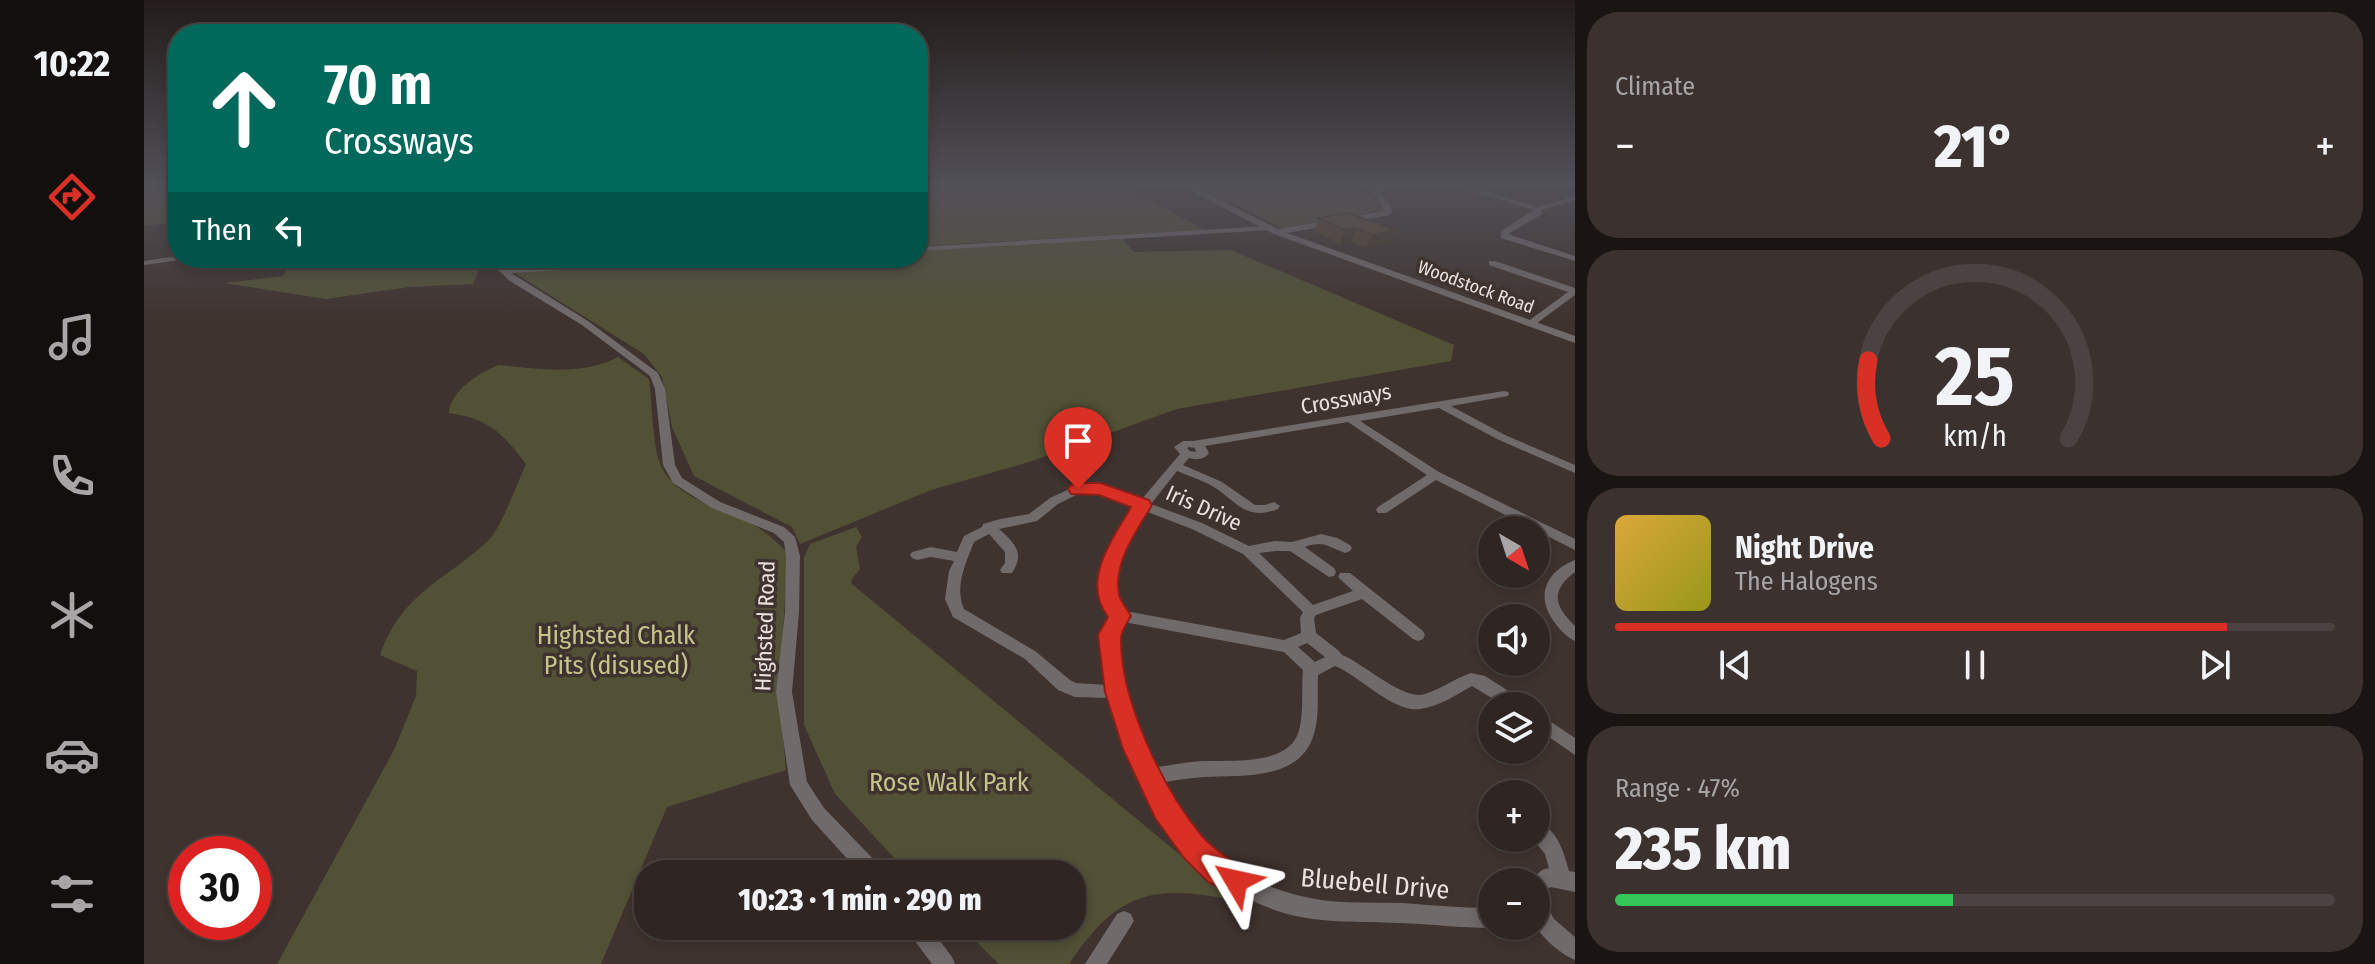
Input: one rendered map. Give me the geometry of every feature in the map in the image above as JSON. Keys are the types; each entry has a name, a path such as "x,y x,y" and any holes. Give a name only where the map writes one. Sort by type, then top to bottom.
{"street":[{"path":"928,248 1279,229"},
{"path":"1511,229 1504,236 1575,259"},
{"name":"Woodstock Road","path":"1272,230 1575,340"},
{"path":"144,263 168,259"},
{"path":"1492,263 1574,291"},
{"name":"Highsted Road","path":"503,268 585,323 654,375 660,389 669,465 677,480 716,505 779,530 790,540 793,556 792,598 784,692 799,785 818,814 861,860"},
{"path":"1530,324 1574,291"},
{"name":"Crossways","path":"1120,616 1112,607 1108,592 1108,573 1115,552 1142,505 1191,449 1506,393"},
{"path":"1442,405 1501,437 1575,469"},
{"path":"1352,420 1435,475 1575,545"},
{"path":"1175,466 1229,484 1235,506 1261,511 1274,506"},
{"path":"1382,510 1435,475"},
{"name":"Iris Drive","path":"988,527 1033,518 1064,495 1090,482 1248,551"},
{"path":"1007,570 1013,561 1012,552 988,527 969,539 961,557 952,599 958,613 1030,655 1064,685 1075,690 1117,692 1109,635 1120,616 1288,647 1315,670 1334,659 1355,666 1404,701 1419,703 1471,679 1496,692"},
{"path":"1248,551 1287,541 1321,537 1330,538 1345,548"},
{"path":"1287,541 1329,572"},
{"path":"1248,551 1311,611"},
{"path":"917,555 931,552 961,557"},
{"path":"1575,565 1555,579 1550,590 1557,614 1575,635"},
{"path":"1345,577 1418,635"},
{"path":"1334,659 1334,655 1309,636 1307,618 1311,611 1364,593"},
{"path":"1288,647 1309,636"},
{"path":"1149,777 1194,769 1276,763 1295,752 1304,742 1307,729 1311,668"},
{"name":"Bluebell Drive","path":"1117,692 1136,749 1165,809 1194,848 1218,871 1254,891 1287,904 1321,910 1478,917"},
{"path":"1550,729 1575,747"},
{"path":"1550,845 1568,880"},
{"path":"1095,964 1124,921"},
{"path":"1550,928 1575,950"},
{"path":"927,940 945,964"}],"green space":[{"path":"928,229 1205,230 928,245"},
{"path":"1122,239 1134,252 1231,250 1454,345 1451,361 1177,409 1029,462 931,490 800,544 792,527 694,476 672,427 662,377 644,354 513,272 582,268 928,268 928,249"},
{"path":"287,268 479,270 473,284 409,287 326,299 224,283 283,276"},
{"name":"Highsted Chalk Pits (disused)","path":"618,357 649,379 657,454 670,479 691,496 755,526 788,553 779,693 786,770 667,807 645,860 634,860 634,886 601,964 277,964 394,750 416,696 417,671 380,655 389,634 412,602 493,535 526,464 494,429 475,419 449,413 455,397 475,377 499,365 575,369"},
{"name":"Rose Walk Park","path":"856,527 862,537 856,547 860,569 851,580 852,584 1236,901 1182,893 1139,899 1104,921 1069,964 999,964 974,940 1086,940 1086,860 896,860 835,794 804,725 804,558 810,544"}],"building":[{"path":"1358,229 1396,230 1372,235"}],"route":[{"path":"1078,489 1101,489 1142,505 1115,552 1108,573 1112,607 1120,616 1109,635 1117,692 1136,749 1165,809 1194,848 1218,871 1236,881"}]}
